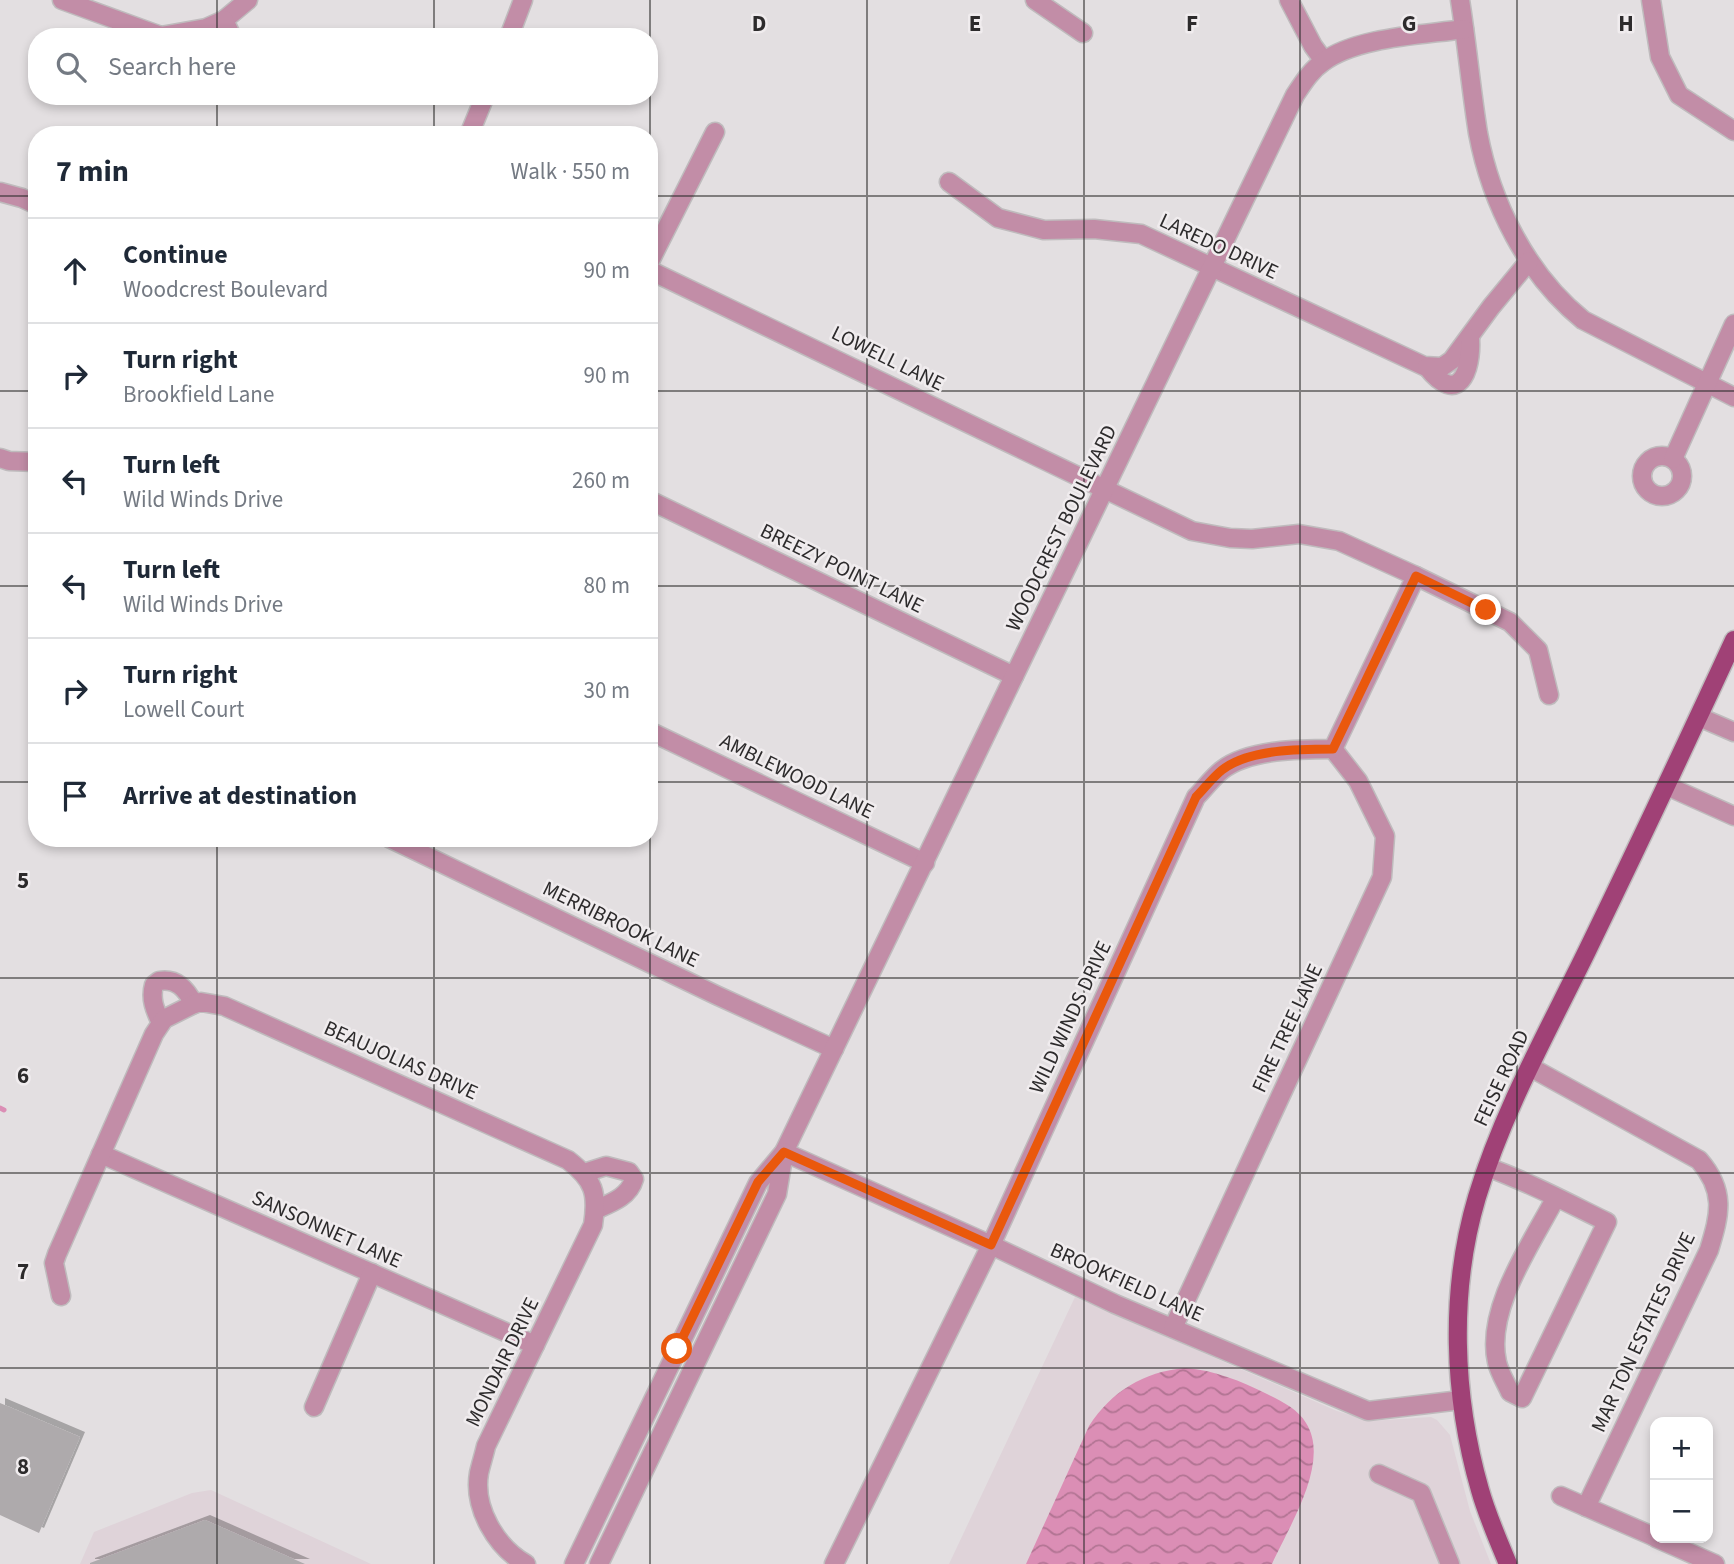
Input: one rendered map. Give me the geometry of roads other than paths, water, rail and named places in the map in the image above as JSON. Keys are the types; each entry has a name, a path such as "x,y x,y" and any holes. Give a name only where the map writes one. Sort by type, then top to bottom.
{"main road":[{"name":"FEISE ROAD","path":"1508,1564 1480,1490 1461,1400 1458,1349 1461,1284 1477,1198 1506,1118 1667,786 1734,640"}],"street":[{"path":"62,0 139,28"},
{"path":"202,28 224,20 248,0"},
{"path":"512,28 523,0"},
{"path":"1035,0 1083,33"},
{"path":"1289,0 1324,61"},
{"path":"1460,0 1479,136 1499,208 1529,261 1571,310 1584,320 1734,397"},
{"path":"1651,0 1660,57 1679,95 1734,131"},
{"path":"224,20 228,28"},
{"name":"WOODCREST BOULEVARD","path":"574,1564 758,1182 784,1152 1295,95 1324,61 1349,47 1464,29"},
{"path":"473,126 481,105"},
{"path":"658,245 715,132"},
{"name":"LAREDO DRIVE","path":"949,181 998,218 1044,230 1094,229 1141,234 1427,367 1442,367 1452,360 1529,261"},
{"path":"0,192 28,201"},
{"name":"LOWELL LANE","path":"658,274 1192,531 1230,538 1252,539 1299,534 1339,541 1416,576 1510,622 1538,650 1549,695"},
{"path":"1673,459 1734,324"},
{"path":"0,458 28,462"},
{"name":"BREEZY POINT LANE","path":"658,504 1014,676"},
{"path":"1333,749 1416,576"},
{"path":"1699,717 1734,732"},
{"name":"AMBLEWOOD LANE","path":"658,734 925,863"},
{"name":"WILD WINDS DRIVE","path":"834,1564 991,1245 1196,797 1223,769 1247,758 1297,749 1333,749"},
{"name":"FIRE TREE LANE","path":"1173,1328 1382,877 1385,836 1358,781 1333,749"},
{"path":"1667,786 1734,816"},
{"name":"MERRIBROOK LANE","path":"408,847 834,1049"},
{"path":"61,1296 54,1264 57,1254 154,1034 164,1019 194,1004 187,990 176,982 166,980 154,985 152,998 161,1023"},
{"name":"BEAUJOLIAS DRIVE","path":"194,1004 201,1002 224,1006 568,1160 584,1173"},
{"name":"MAR TON ESTATES DRIVE","path":"1530,1067 1693,1156 1708,1170 1720,1200 1709,1250 1586,1507"},
{"name":"WOODCREST BOULEVARD","path":"599,1564 777,1194 784,1152"},
{"name":"BROOKFIELD LANE","path":"784,1152 1115,1304 1368,1411 1461,1400"},
{"name":"SANSONNET LANE","path":"102,1154 535,1345"},
{"path":"606,1166 629,1172 634,1179 631,1187 620,1198 596,1210 594,1190 584,1173 606,1166"},
{"path":"1488,1167 1556,1197 1607,1222 1522,1398 1510,1392 1497,1362 1496,1321 1504,1296 1556,1197"},
{"name":"MONDAIR DRIVE","path":"526,1564 495,1537 481,1507 478,1476 486,1446 593,1225 596,1210"},
{"path":"314,1407 372,1273"},
{"path":"1379,1474 1421,1493 1450,1564"},
{"path":"1561,1496 1650,1535"},
{"path":"1667,1543 1715,1564"}],"water":[{"path":"1185,1368 1217,1374 1257,1389 1289,1406 1306,1423 1314,1456 1311,1475 1297,1513 1272,1564 1026,1564 1089,1426 1098,1414 1118,1393 1130,1385 1156,1374"}],"waterway":[{"path":"0,1108 4,1110"}]}
